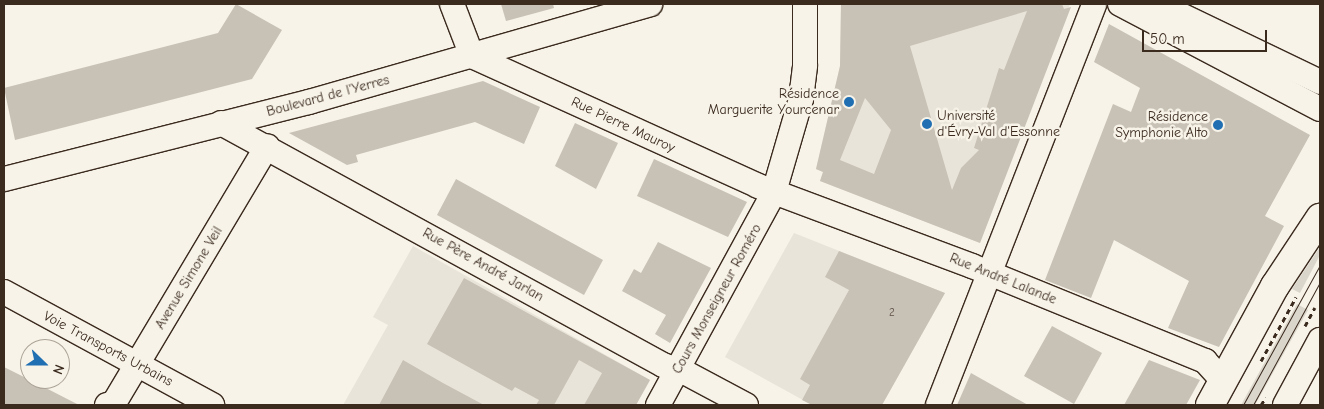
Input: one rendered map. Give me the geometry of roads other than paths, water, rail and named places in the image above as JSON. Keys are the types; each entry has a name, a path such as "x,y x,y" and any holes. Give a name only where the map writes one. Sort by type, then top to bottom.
{"main road":[{"path":"1210,405 1275,286 1320,218"}],"street":[{"path":"452,4 472,56"},
{"name":"Boulevard de l'Yerres","path":"4,180 472,56 650,4"},
{"name":"Cours Monseigneur Roméro","path":"658,405 671,367 774,192 801,98 805,65 805,4"},
{"path":"1120,4 1320,108"},
{"path":"1158,4 1320,82"},
{"path":"938,405 1092,8"},
{"name":"Rue Pierre Mauroy","path":"472,56 774,192"},
{"name":"Rue Père André Jarlan","path":"220,123 267,146 671,367 746,405"},
{"name":"Avenue Simone Veil","path":"107,405 114,403 267,146"},
{"name":"Rue André Lalande","path":"774,192 988,280 1205,361 1224,382"},
{"name":"Voie Transports Urbains","path":"4,292 212,405"},
{"path":"1288,404 1320,340"}],"tram line":[{"path":"1243,405 1320,265"},
{"path":"1253,405 1320,282"}],"place":[{"name":"Résidence Marguerite Yourcenar","path":"849,102"},
{"name":"Université d'Évry-Val d'Essonne","path":"927,124"},
{"name":"Résidence Symphonie Alto","path":"1218,125"}]}
